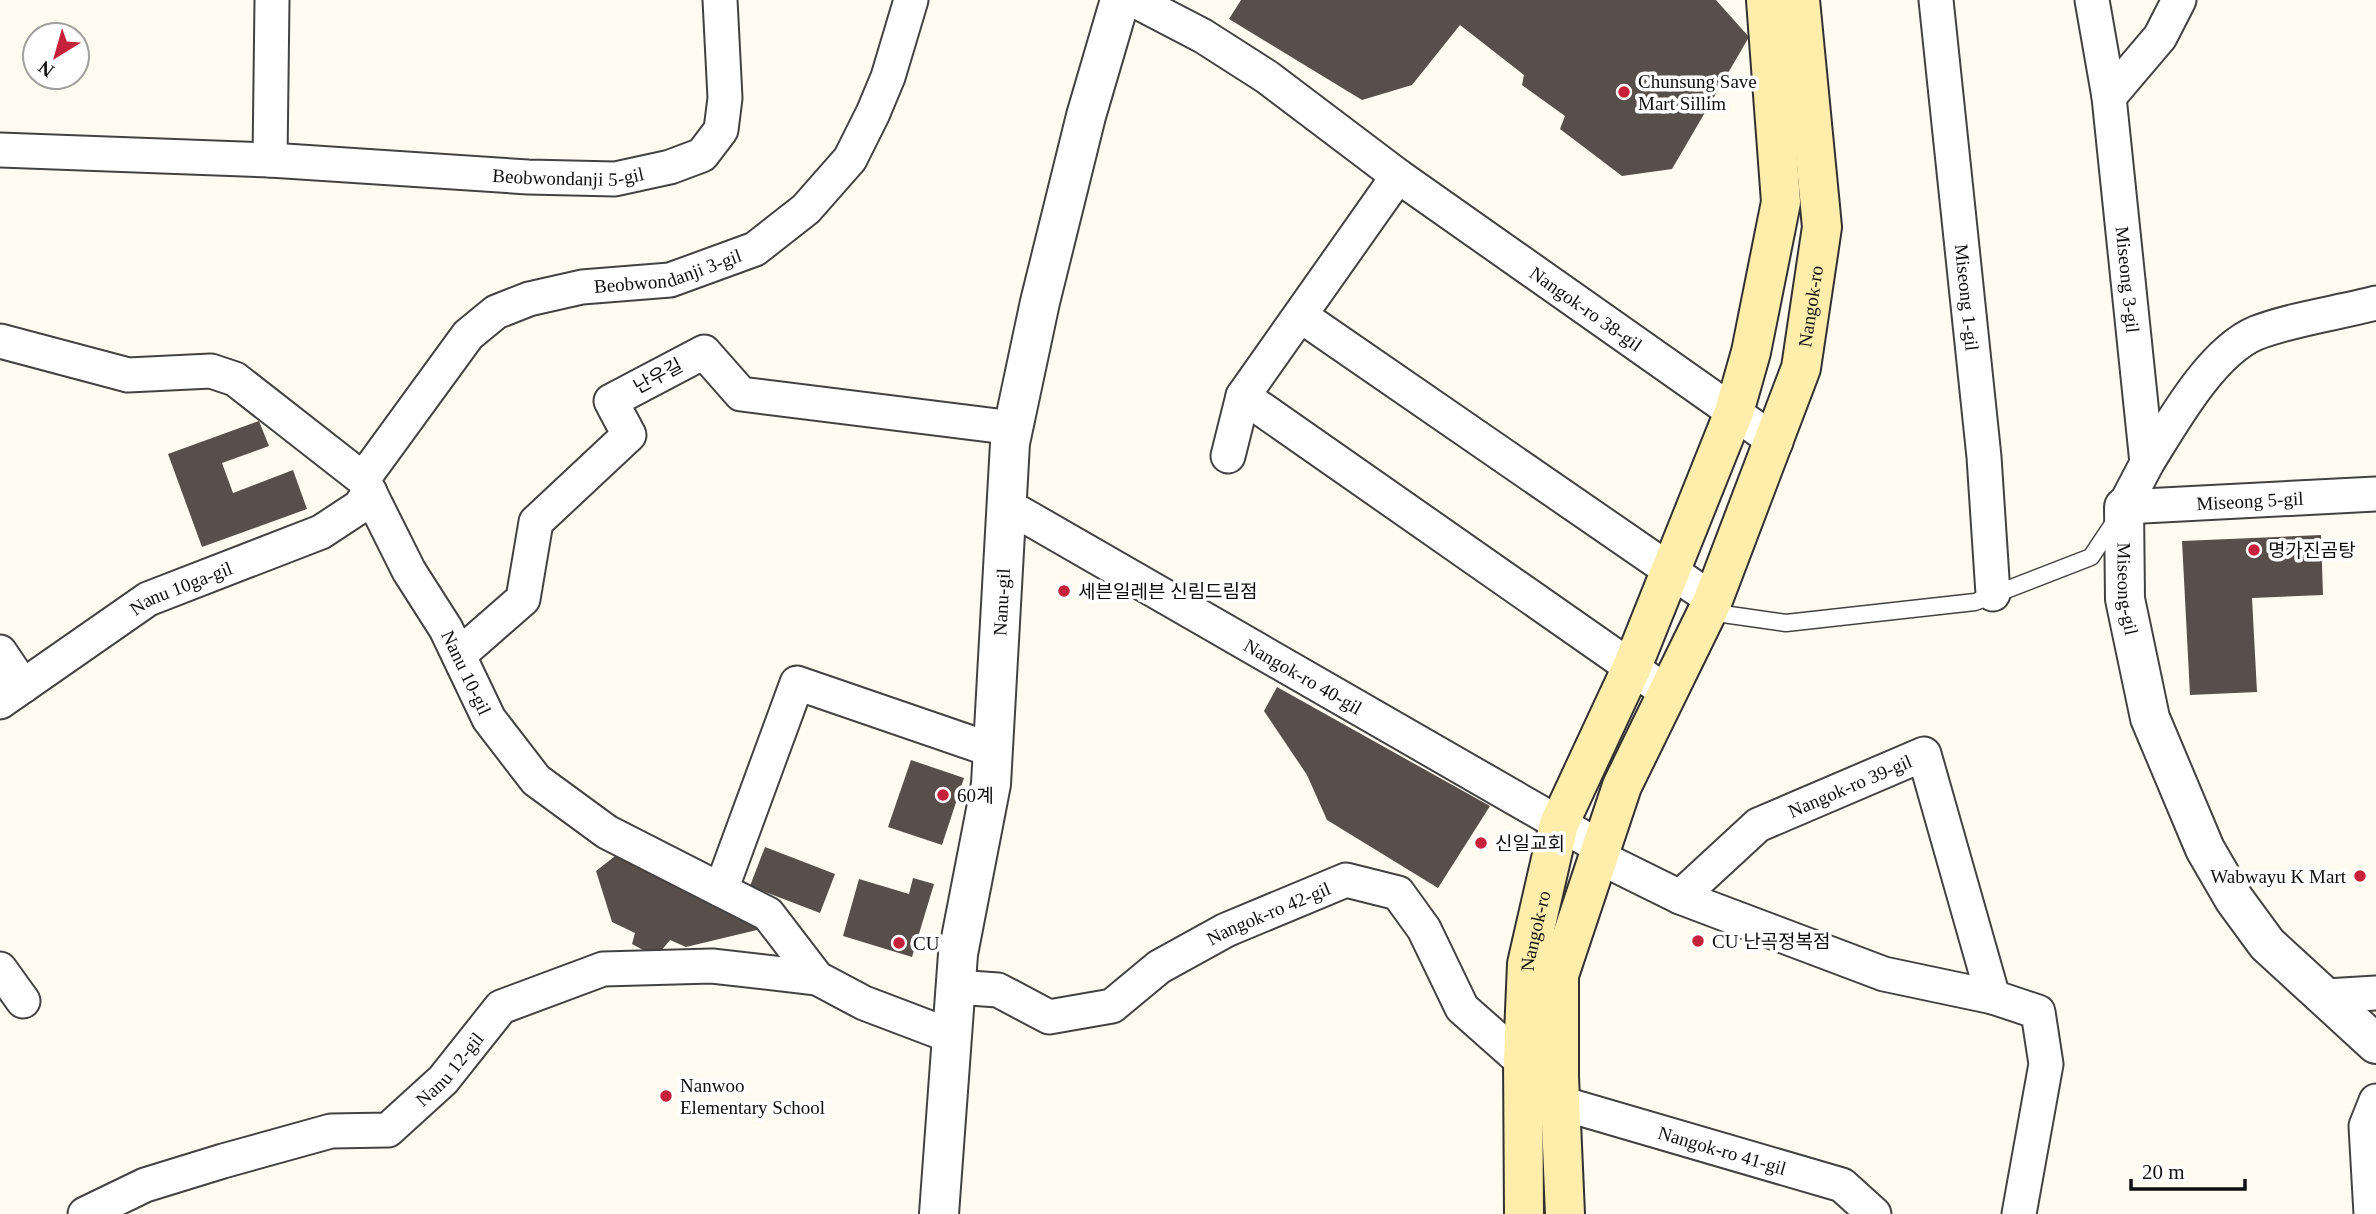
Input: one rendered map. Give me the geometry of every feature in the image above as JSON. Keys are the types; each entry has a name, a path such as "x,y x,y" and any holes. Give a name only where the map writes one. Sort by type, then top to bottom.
{"main road":[{"name":"Nangok-ro","path":"1524,1214 1522,1058 1527,964 1559,824 1632,667 1734,412 1751,352 1781,202 1766,0"},
{"name":"Nangok-ro","path":"1565,1214 1559,975 1598,851 1622,786 1710,606 1776,442 1801,368 1822,227 1800,0"}],"street":[{"path":"270,160 272,0"},
{"name":"Beobwondanji 5-gil","path":"0,150 270,160 615,179 670,167 702,155 721,130 725,98 720,0"},
{"name":"Beobwondanji 3-gil","path":"367,486 468,335 496,312 529,299 582,286 670,280 755,249 806,209 850,159 888,77 911,0"},
{"name":"Nanu-gil","path":"939,1214 958,954 990,784 1006,505 1014,428 1040,302 1079,142 1120,0"},
{"name":"Nangok-ro 38-gil","path":"1134,0 1203,36 1267,77 1398,176 1776,442"},
{"name":"Miseong 1-gil","path":"1936,0 1983,444 1993,594"},
{"name":"Miseong 3-gil","path":"2092,0 2109,97 2147,463"},
{"path":"2109,97 2160,37 2179,0"},
{"path":"1228,456 1243,396 1398,176"},
{"path":"2124,507 2147,463 2178,414 2224,355 2255,334 2376,303"},
{"path":"1301,316 1672,571 1710,606"},
{"name":"Nanu 10-gil","path":"0,341 128,375 211,371 235,379 367,486 409,571 458,655 489,719 536,780 607,832 768,914 817,978 864,1003 951,1036"},
{"name":"난우길","path":"458,655 523,599 536,522 629,435 611,401 705,352 741,394 1014,428"},
{"path":"1243,396 1668,693"},
{"name":"Nanu 10ga-gil","path":"12,694 148,598 321,532 359,507 367,486"},
{"name":"Miseong 5-gil","path":"2124,507 2376,494"},
{"name":"Nangok-ro 40-gil","path":"1006,505 1559,824 1598,851"},
{"name":"Miseong-gil","path":"2124,507 2125,599 2150,718 2205,849 2234,899 2267,944 2376,1044"},
{"path":"0,652 12,694"},
{"path":"721,890 797,683 992,750"},
{"name":"Nangok-ro 39-gil","path":"1680,897 1758,825 1924,754 1993,997"},
{"path":"1598,851 1680,897 1884,974 1993,997 2038,1012 2046,1064 2019,1214"},
{"name":"Nangok-ro 42-gil","path":"955,987 998,990 1049,1017 1112,1006 1159,968 1226,930 1346,880 1398,893 1424,929 1462,1008 1560,1090"},
{"name":"Nanu 12-gil","path":"85,1214 145,1185 331,1131 388,1130 443,1080 501,1007 603,969 712,966 817,978"},
{"path":"0,969 23,1001"},
{"path":"2326,996 2376,992"},
{"name":"Nangok-ro 41-gil","path":"1560,1090 1842,1185 1874,1214"},
{"path":"2371,1214 2366,1126 2376,1101"}],"lane":[{"name":"Miseong-gil","path":"1710,606 1786,623 1975,602 2091,557 2124,507"}],"building":[{"name":"Chunsung Save Mart Sillim","path":"1241,0 1716,0 1749,37 1672,169 1622,176 1560,129 1565,116 1522,85 1524,75 1460,25 1412,85 1362,100 1229,19"},
{"path":"259,421 269,446 222,463 233,493 293,470 307,509 202,547 168,454"},
{"path":"2321,535 2323,595 2252,598 2257,692 2190,695 2182,541"},
{"path":"1277,687 1490,806 1438,888 1327,820 1307,775 1264,711"},
{"path":"911,760 964,778 942,845 888,827"},
{"path":"765,847 835,874 820,913 750,886"},
{"path":"619,853 761,929 686,947 670,940 656,957 632,944 635,933 612,922 596,871"},
{"path":"913,878 934,884 912,957 843,936 859,879 909,894"}],"place":[{"name":"Chunsung Save Mart Sillim","path":"1624,92"},
{"name":"명가진곰탕","path":"2254,550"},
{"name":"세븐일레븐 신림드림점","path":"1064,591"},
{"name":"60계","path":"943,795"},
{"name":"신일교회","path":"1481,843"},
{"name":"Wabwayu K Mart","path":"2360,876"},
{"name":"CU 난곡정복점","path":"1698,941"},
{"name":"CU","path":"899,943"},
{"name":"Nanwoo Elementary School","path":"666,1096"}]}
